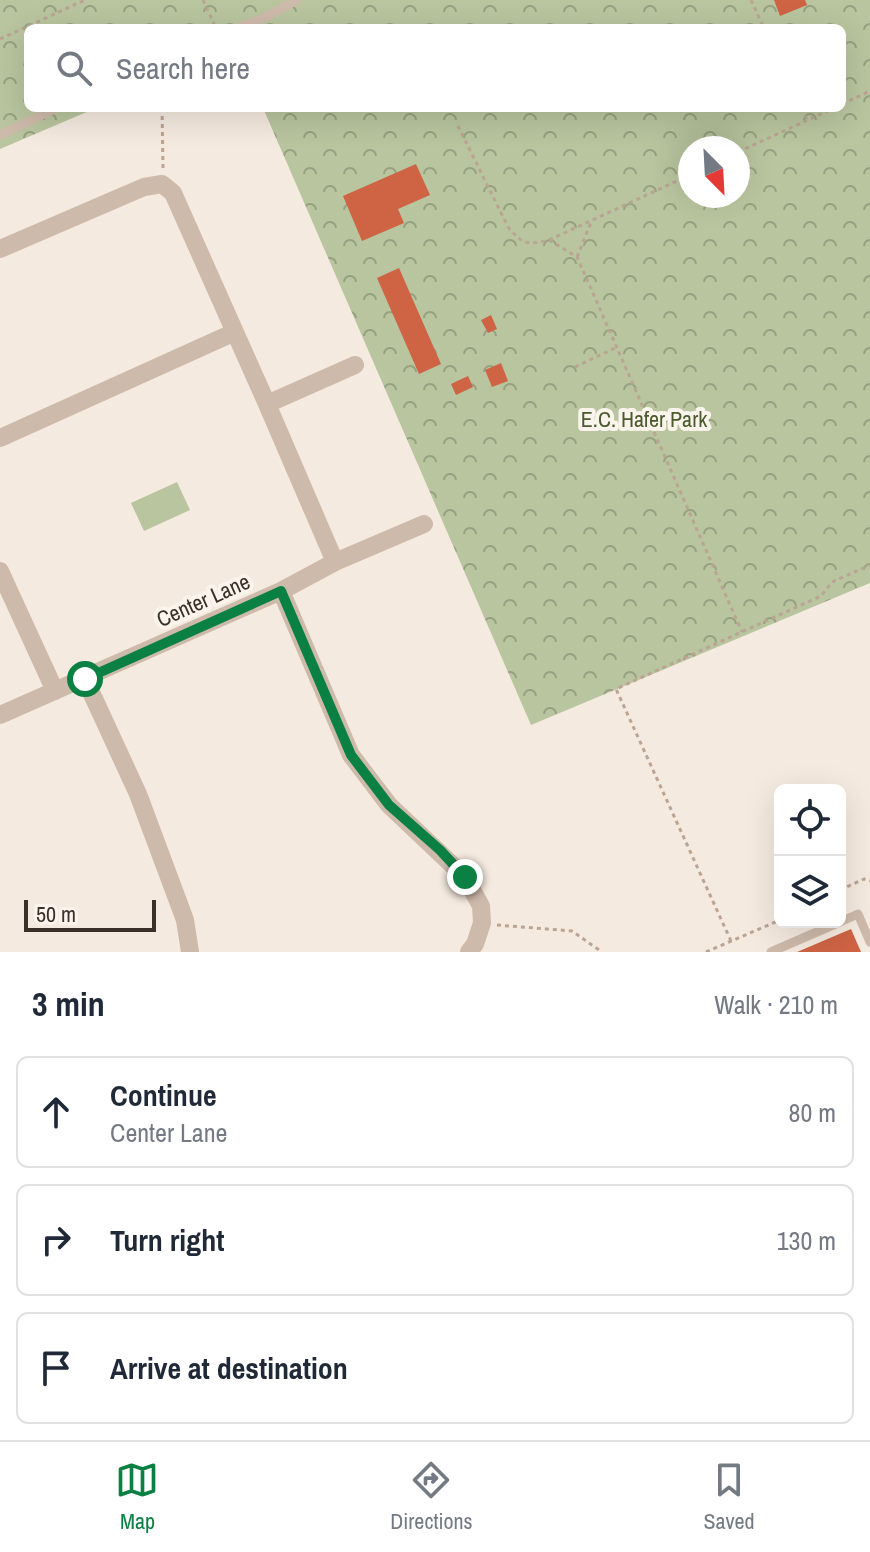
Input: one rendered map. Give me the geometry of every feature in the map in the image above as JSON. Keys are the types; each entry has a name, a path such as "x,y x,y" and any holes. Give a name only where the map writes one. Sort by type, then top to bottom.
{"street":[{"path":"0,249 144,187 162,184 173,193 335,562"},
{"path":"0,438 235,332"},
{"path":"267,404 355,365"},
{"name":"Center Lane","path":"0,715 424,524"},
{"path":"0,571 55,691"},
{"path":"281,591 351,755 389,805 440,850 465,877 481,906 482,923 469,952"},
{"path":"85,679 138,794 185,920 190,952"}],"lane":[{"path":"248,24 297,0"},
{"path":"0,135 49,112"},
{"path":"846,919 858,914 870,942"},
{"path":"771,952 826,928"}],"path":[{"path":"33,24 85,0"},
{"path":"203,0 214,24"},
{"path":"751,0 762,24"},
{"path":"0,39 24,28"},
{"path":"846,102 870,91"},
{"path":"162,112 165,152 162,184"},
{"path":"804,112 807,120"},
{"path":"750,146 825,112"},
{"path":"458,126 508,227 517,239 529,245 549,240 678,181"},
{"path":"577,257 592,220"},
{"path":"549,240 577,257 742,632"},
{"path":"575,367 617,347"},
{"path":"731,941 616,689 821,596 832,582 870,565"},
{"path":"846,887 864,879 870,881"},
{"path":"482,923 572,931 602,952"},
{"path":"706,952 774,923"}],"green space":[{"name":"E.C. Hafer Park","path":"0,0 870,0 870,583 531,725 265,112 846,112 846,24 24,24 24,112 87,112 0,149"},
{"path":"177,482 190,510 144,531 131,503"}],"building":[{"path":"774,0 805,0 807,5 780,16"},
{"path":"416,164 430,195 398,209 404,223 362,241 343,196"},
{"path":"399,268 441,364 419,374 377,278"},
{"path":"491,315 497,329 488,333 481,320"},
{"path":"501,363 508,381 492,387 485,370"},
{"path":"468,376 473,387 456,395 451,384"},
{"path":"851,929 861,952 797,952"}],"route":[{"path":"85,679 281,591 351,755 389,805 440,850 465,877"}]}
